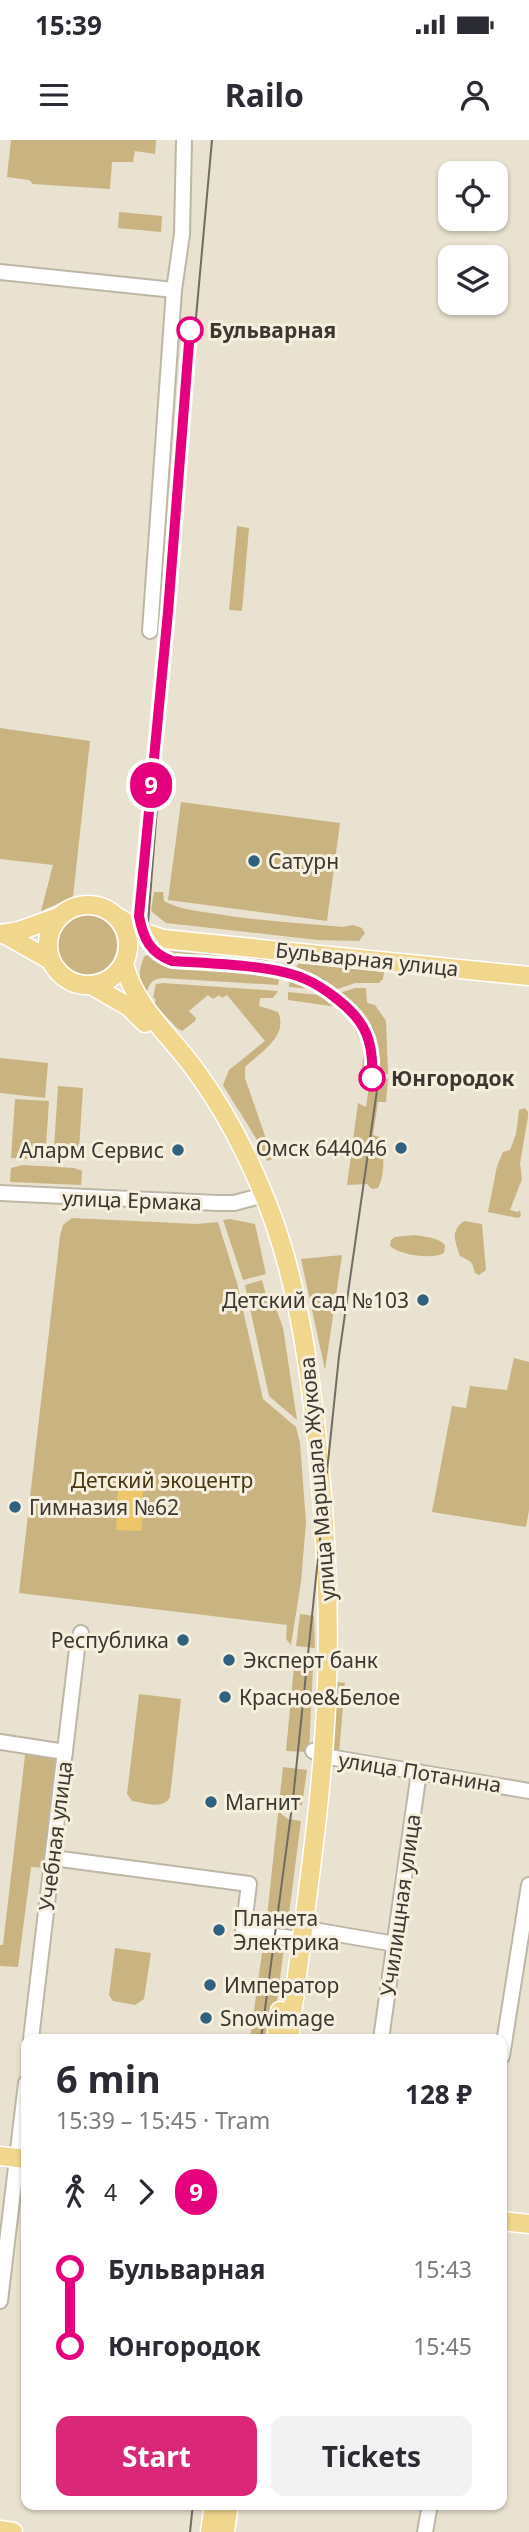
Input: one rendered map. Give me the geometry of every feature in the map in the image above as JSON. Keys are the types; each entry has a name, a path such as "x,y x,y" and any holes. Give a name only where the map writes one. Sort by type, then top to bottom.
{"main road":[{"path":"2,934 58,917 69,909 82,905 95,905 108,910 119,918 129,940 126,959 107,981 91,985 78,984 63,978 50,960 47,945 50,930 58,917"},
{"name":"Бульварная улица","path":"119,918 142,932 163,939 529,976"},
{"path":"2,934 50,960"},
{"name":"Бульварная улица","path":"126,959 163,939"},
{"name":"улица Маршала Жукова","path":"126,959 137,998 197,1073 220,1109 259,1197 286,1306 309,1454 318,1609 318,1754 289,2034"},
{"name":"улица Маршала Жукова","path":"91,985 129,1007 189,1078 225,1135 259,1197"},
{"name":"улица Маршала Жукова","path":"277,2034 298,1935"},
{"path":"507,2222 529,2224"},
{"path":"210,2532 213,2510"},
{"path":"225,2532 228,2510"},
{"path":"0,2530 13,2532"}],"street":[{"path":"150,631 174,290 182,234 184,140"},
{"path":"0,272 174,290"},
{"name":"улица Ермака","path":"0,1193 218,1203 234,1203 259,1197"},
{"name":"Учебная улица","path":"32,2034 77,1648 81,1633"},
{"path":"0,1742 65,1752"},
{"name":"улица Потанина","path":"318,1754 529,1791"},
{"name":"Училищная улица","path":"382,2034 419,1772"},
{"path":"53,1858 249,1884 243,1931 395,1944"},
{"path":"505,2034 529,1885"},
{"path":"0,2301 21,2116"},
{"path":"425,2532 429,2510"}],"green space":[{"path":"11,140 156,140 155,154 135,151 133,162 112,162 110,189 33,184 29,180 7,177"},
{"path":"119,212 162,216 161,232 118,228"},
{"path":"237,526 249,528 242,611 229,610"},
{"path":"0,728 90,741 73,897 41,911 53,865 0,859"},
{"name":"Сатурн","path":"181,802 340,823 327,921 168,900"},
{"path":"154,892 163,892 164,901 190,910 280,922 343,927 353,925 362,928 365,933 359,941 318,940 166,923 151,911"},
{"path":"81,915 93,915 112,928 117,945 115,957 104,970 93,975 81,975 62,962 57,951 57,939 70,920"},
{"path":"155,950 266,959 272,969 280,973 278,985 163,978 151,983 146,995 140,980 141,967 144,957"},
{"path":"299,963 384,972 383,979 379,983 355,983 332,991 289,987 290,976"},
{"path":"156,984 278,991 273,998 260,998 259,1006 278,1012 280,1029 265,1050 245,1067 245,1078 273,1159 267,1161 223,1085 229,1070 265,1041 227,995 222,998 219,995 213,999 208,995 189,1011 196,1018 195,1021 182,1031 154,1004"},
{"path":"355,988 366,988 367,1003 375,1005 386,1021 388,1074 364,1073 362,1070 364,1048 344,1008 288,1000 288,992 330,996"},
{"path":"0,1058 48,1063 45,1098 0,1093"},
{"path":"375,1077 388,1079 386,1102 378,1102 373,1135 379,1137 381,1143 382,1176 378,1188 372,1189 367,1184 347,1185 358,1103 366,1107 370,1080"},
{"path":"58,1086 83,1088 79,1150 54,1149"},
{"path":"15,1099 49,1101 45,1160 11,1158"},
{"path":"525,1108 528,1117 520,1163 522,1179 510,1210 520,1210 521,1216 518,1218 488,1212 497,1166 503,1152 510,1150 516,1134 519,1110"},
{"path":"23,1165 74,1168 82,1171 81,1185 10,1182 11,1168"},
{"name":"Детский экоцентр","path":"72,1218 197,1224 218,1222 237,1283 263,1399 296,1427 300,1443 306,1523 301,1582 291,1645 286,1639 287,1625 19,1593 60,1236 63,1225"},
{"path":"223,1220 255,1224 266,1274 243,1280"},
{"path":"464,1221 482,1224 486,1270 479,1275 475,1273 471,1262 460,1256 457,1246 455,1233"},
{"path":"415,1235 442,1242 445,1245 444,1253 416,1256 390,1246 395,1237"},
{"path":"342,1255 325,1370 301,1259"},
{"path":"262,1280 266,1295 271,1294 283,1328 297,1420 269,1396 245,1285"},
{"path":"514,1358 529,1362 529,1510 526,1527 432,1512 452,1406 466,1408 470,1386 507,1390"},
{"path":"300,1614 314,1616 315,1648 296,1646"},
{"path":"295,1656 308,1660 313,1667 309,1752 286,1751"},
{"path":"337,1682 345,1683 339,1753 332,1747"},
{"path":"139,1694 181,1699 170,1797 158,1805 132,1801 127,1794"},
{"path":"26,1747 63,1754 50,1868 31,1867 18,1967 0,1966 0,1945 3,1945"},
{"path":"283,1767 307,1770 302,1805 283,1803 281,1814 288,1819 301,1821 288,1922 266,1926"},
{"path":"264,1939 282,1943 284,1948 273,2034 251,2034"},
{"path":"115,1948 151,1953 144,1999 135,2005 113,2001 109,1995"}],"shaded area":[{"path":"118,1483 143,1483 142,1531 116,1530"}],"tram line":[{"path":"212,140 148,923 156,943 173,956 285,967 304,971 323,980 361,1013 373,1030 379,1076 339,1356 293,1799 262,2034"},
{"name":"9","path":"190,330 168,612 139,916 142,932 155,953 172,961 282,972 302,977 320,986 347,1007 367,1031 372,1078"},
{"path":"190,2532 192,2510"}],"place":[{"name":"Бульварная","path":"190,330"},
{"name":"Сатурн","path":"254,861"},
{"name":"Юнгородок","path":"372,1078"},
{"name":"Омск 644046","path":"401,1148"},
{"name":"Аларм Сервис","path":"178,1150"},
{"name":"Детский сад №103","path":"423,1300"},
{"name":"Гимназия №62","path":"15,1507"},
{"name":"Республика","path":"183,1640"},
{"name":"Эксперт банк","path":"229,1660"},
{"name":"Красное&Белое","path":"225,1697"},
{"name":"Магнит","path":"211,1802"},
{"name":"Планета Электрика","path":"219,1930"},
{"name":"Император","path":"210,1985"},
{"name":"Snowimage","path":"206,2018"}]}
